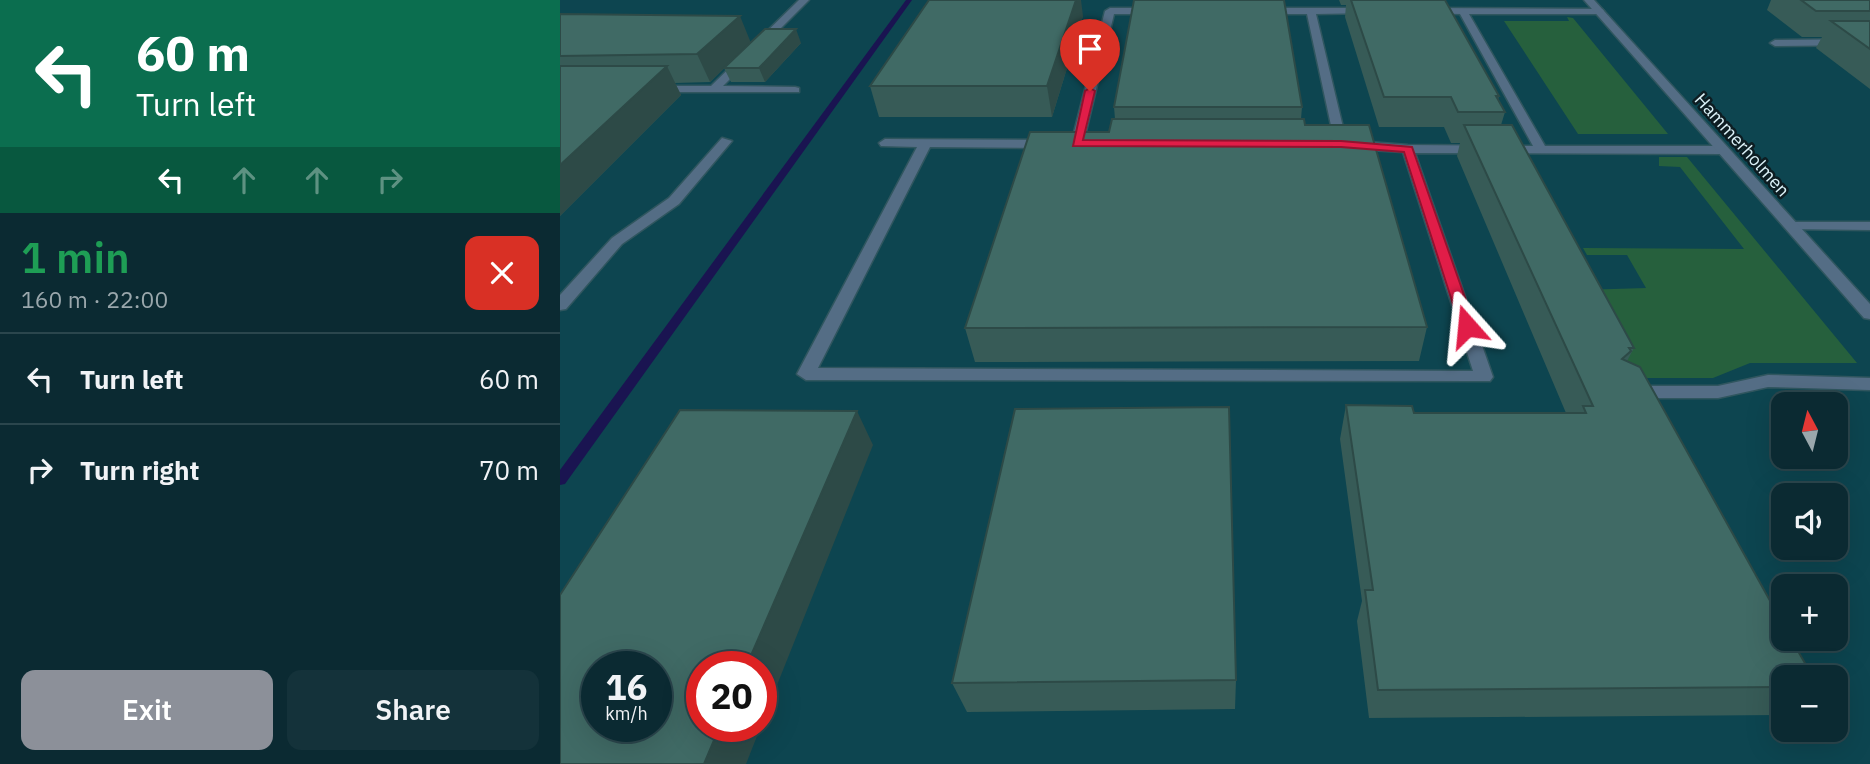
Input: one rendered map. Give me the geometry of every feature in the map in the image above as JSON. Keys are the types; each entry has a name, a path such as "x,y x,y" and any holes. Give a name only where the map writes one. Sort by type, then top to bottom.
{"street":[{"path":"714,89 804,0"},
{"name":"Hammerholmen","path":"1589,0 1870,314"},
{"path":"1077,144 1110,11 1163,11"},
{"path":"1257,11 1380,11"},
{"path":"1311,11 1341,144"},
{"path":"1422,11 1599,11"},
{"path":"1463,11 1541,149"},
{"path":"1775,43 1870,42"},
{"path":"644,89 795,90"},
{"path":"560,305 617,241 674,201 726,141"},
{"path":"885,144 1091,144"},
{"path":"925,144 806,374 1484,377 1408,149"},
{"path":"1327,144 1408,149 1723,150"},
{"path":"1791,226 1870,226"},
{"path":"1617,392 1718,392 1768,381 1870,384"}],"shaded area":[{"path":"560,0 1870,0 1870,764 560,764"}],"green space":[{"path":"1567,17 1573,18 1668,134 1578,134 1504,21 1569,21"},
{"path":"1659,157 1687,157 1857,363 1750,363 1713,378 1615,378 1581,290 1646,288 1627,255 1587,255 1583,248 1744,249 1680,167 1659,166"}],"building":[{"path":"929,0 1076,0 1047,86 870,86"},
{"path":"1134,0 1284,0 1302,107 1114,107"},
{"path":"1351,0 1445,0 1499,96 1496,96 1505,112 1458,112 1451,97 1384,97"},
{"path":"1801,0 1870,0 1870,11 1816,11"},
{"path":"560,14 740,16 697,54 560,56"},
{"path":"1831,21 1870,21 1870,49"},
{"path":"765,29 796,29 759,68 724,68"},
{"path":"560,66 667,66 560,165"},
{"path":"1112,119 1304,119 1305,125 1369,125 1427,327 965,328 1030,132 1109,132"},
{"path":"1464,125 1512,125 1634,348 1629,348 1631,351 1622,359 1640,367 1771,602 1771,651 1798,651 1806,665 1771,665 1771,687 1378,690 1365,590 1373,590 1346,405 1412,406 1414,413 1586,413 1583,406 1593,406"},
{"path":"1229,407 1236,680 952,683 1015,409"},
{"path":"680,410 857,411 753,651 686,651 686,742 713,742 704,764 560,764 560,595"}],"waterway":[{"path":"560,480 909,0"}],"route":[{"path":"1090,91 1077,144 1341,144 1408,149 1467,326"}]}
